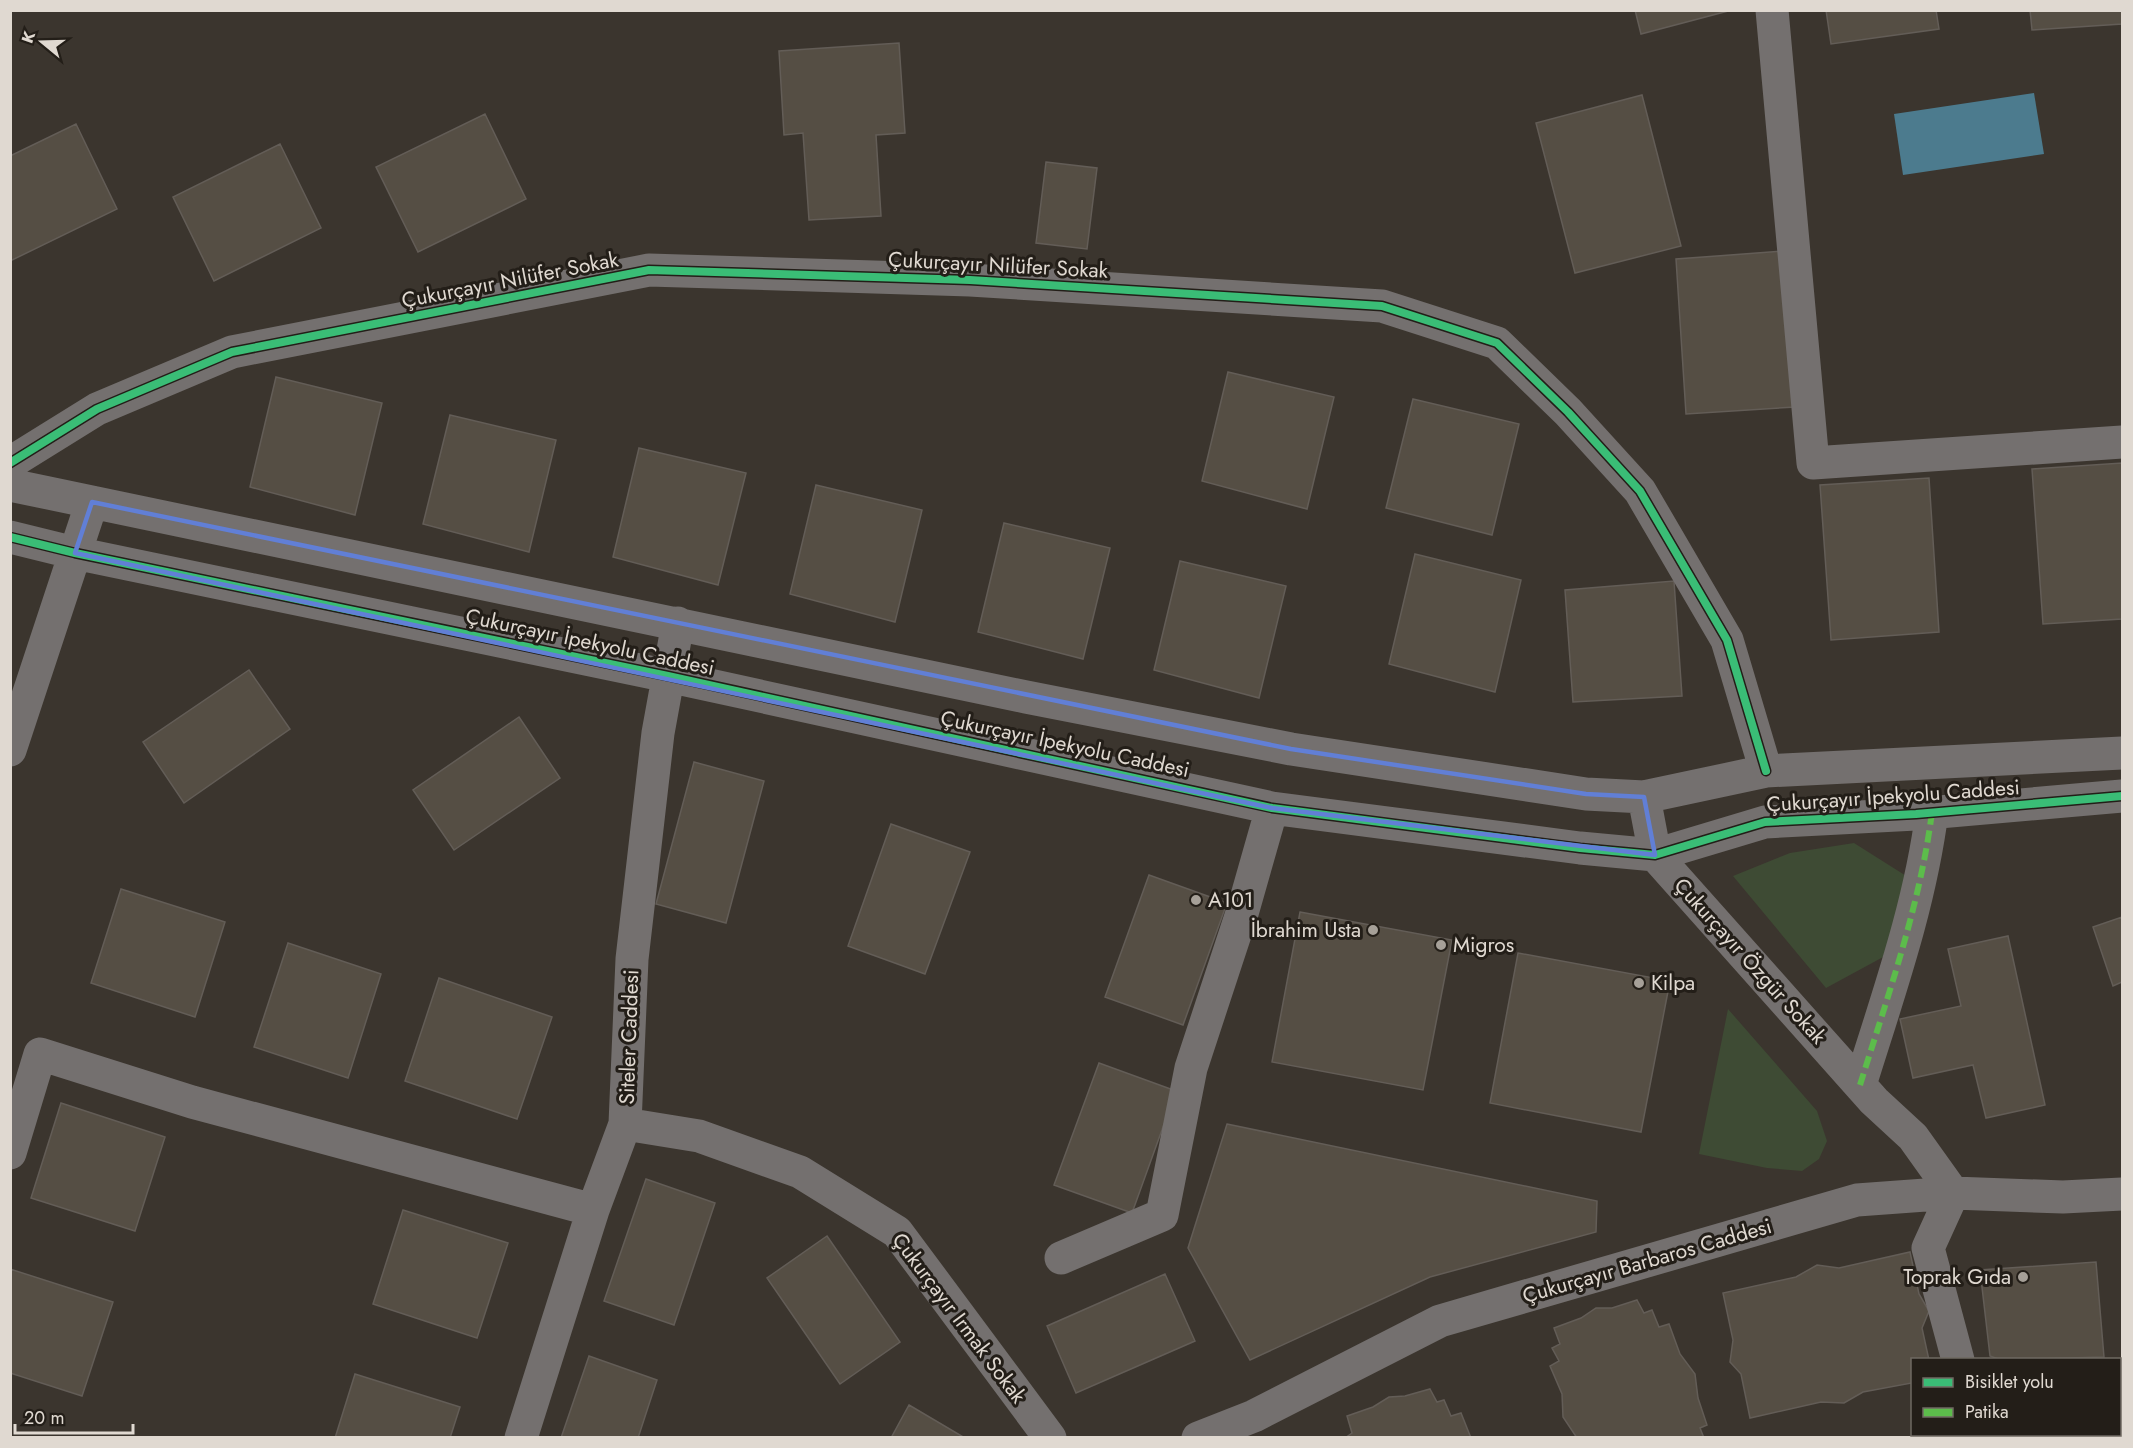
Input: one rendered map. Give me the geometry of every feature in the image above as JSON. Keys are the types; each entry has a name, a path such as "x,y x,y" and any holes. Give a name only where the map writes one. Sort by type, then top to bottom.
{"street":[{"path":"1772,10 1813,463 2122,442"},
{"name":"Çukurçayır Nilüfer Sokak","path":"10,463 97,409 232,352 649,270 970,280 1382,306 1497,344 1568,412 1640,490 1728,640 1766,771"},
{"name":"Çukurçayır İpekyolu Caddesi","path":"10,485 1026,697 1292,749 1586,794 1644,797 1766,771 2122,753"},
{"path":"10,750 92,502"},
{"name":"Çukurçayır İpekyolu Caddesi","path":"10,537 75,553 668,676 1272,808 1568,846 1655,855 1765,822 1932,812 2122,796"},
{"name":"Siteler Caddesi","path":"521,1437 592,1210 625,1124 632,959 658,733 678,623"},
{"path":"1644,797 1655,855"},
{"path":"1061,1258 1162,1215 1191,1068 1243,910 1272,808"},
{"path":"1860,1085 1904,944 1926,856 1932,812"},
{"name":"Çukurçayır Özgür Sokak","path":"1655,855 1860,1085 1913,1137 1953,1193"},
{"path":"10,1153 40,1054 192,1102 592,1210"},
{"name":"Çukurçayır Irmak Sokak","path":"625,1124 699,1136 800,1172 897,1232 1050,1437"},
{"path":"1953,1193 1928,1248 1958,1358"},
{"name":"Çukurçayır Barbaros Caddesi","path":"1198,1437 1260,1427 1440,1321 1857,1200 1953,1193 2063,1197 2122,1194"}],"highlighted area":[{"path":"92,502 1291,749 1586,794 1644,797 1655,855 1272,808 75,553"}],"green space":[{"path":"1854,843 1911,879 1885,956 1826,988 1733,876 1790,853"},
{"path":"1728,1009 1817,1111 1827,1141 1819,1159 1802,1171 1767,1168 1699,1154"}],"water":[{"path":"2034,93 2044,154 1903,175 1894,114"}],"building":[{"path":"1635,10 1732,10 1641,34"},
{"path":"1826,10 1936,10 1939,29 1831,44"},
{"path":"2030,10 2122,10 2122,24 2032,30"},
{"path":"899,43 905,133 876,135 881,216 809,220 803,133 784,135 779,51"},
{"path":"1642,95 1681,246 1575,273 1536,123"},
{"path":"485,114 526,199 418,252 376,167"},
{"path":"76,124 117,209 10,261 10,156"},
{"path":"280,144 321,228 214,281 173,197"},
{"path":"1046,162 1097,168 1087,249 1036,243"},
{"path":"1785,251 1795,407 1686,414 1676,259"},
{"path":"1228,372 1334,397 1307,509 1202,481"},
{"path":"276,377 382,403 355,515 250,487"},
{"path":"1413,399 1519,424 1492,535 1386,508"},
{"path":"450,415 556,440 529,552 423,524"},
{"path":"639,448 746,473 718,585 613,557"},
{"path":"2122,463 2122,619 2043,624 2032,469"},
{"path":"1929,478 1939,632 1831,640 1820,485"},
{"path":"816,485 922,510 895,622 790,594"},
{"path":"1004,523 1110,548 1083,659 978,632"},
{"path":"1415,554 1521,580 1495,692 1389,664"},
{"path":"1180,561 1286,586 1259,698 1154,670"},
{"path":"1674,581 1682,696 1573,702 1565,590"},
{"path":"249,670 290,729 184,803 143,742"},
{"path":"519,717 560,778 454,850 413,790"},
{"path":"694,762 764,781 726,923 656,904"},
{"path":"891,824 970,852 925,974 848,946"},
{"path":"1149,875 1227,903 1183,1025 1105,997"},
{"path":"121,889 225,922 195,1017 91,983"},
{"path":"1300,912 1452,940 1423,1090 1272,1062"},
{"path":"2122,917 2122,982 2113,986 2093,927"},
{"path":"2008,936 2045,1105 1986,1118 1973,1065 1913,1078 1900,1019 1961,1006 1948,949"},
{"path":"288,943 381,974 348,1078 254,1047"},
{"path":"1518,953 1670,981 1641,1132 1490,1103"},
{"path":"439,978 552,1017 517,1119 405,1081"},
{"path":"1099,1063 1176,1091 1132,1213 1054,1185"},
{"path":"61,1103 165,1137 135,1231 31,1198"},
{"path":"1227,1124 1597,1201 1596,1232 1430,1277 1250,1360 1188,1248"},
{"path":"646,1179 715,1203 674,1325 604,1301"},
{"path":"403,1210 508,1243 477,1338 373,1304"},
{"path":"827,1236 900,1342 840,1384 767,1278"},
{"path":"1910,1252 1919,1294 1929,1311 1922,1328 1929,1358 1911,1358 1911,1383 1863,1392 1844,1403 1821,1402 1750,1418 1741,1374 1730,1362 1733,1340 1723,1293 1796,1277 1817,1265 1839,1268"},
{"path":"2096,1262 2104,1357 1996,1358 1990,1356 1980,1270"},
{"path":"10,1269 113,1302 82,1396 10,1373"},
{"path":"1165,1274 1195,1341 1076,1393 1047,1326"},
{"path":"1637,1300 1644,1313 1652,1310 1659,1327 1669,1324 1680,1354 1695,1374 1698,1398 1707,1425 1700,1428 1704,1438 1577,1438 1563,1417 1562,1394 1550,1366 1559,1361 1552,1348 1560,1344 1554,1328 1581,1318 1596,1308 1612,1308"},
{"path":"589,1356 657,1380 638,1438 561,1438"},
{"path":"355,1374 460,1407 450,1438 335,1438"},
{"path":"1430,1389 1437,1402 1444,1400 1451,1416 1461,1413 1471,1438 1345,1438 1352,1433 1347,1416 1373,1407 1389,1397 1405,1396"},
{"path":"909,1405 965,1438 891,1438"},
{"path":"2122,1423 2122,1438 2050,1438 2121,1436"}],"marked path":[{"path":"1860,1085 1892,984 1920,882 1932,812"}],"cycle path":[{"path":"10,463 97,409 232,352 649,270 970,280 1382,306 1497,343 1568,412 1640,491 1727,640 1766,771"},
{"path":"10,537 75,553 668,676 1272,808 1580,848 1655,855 1765,822 1916,814 2122,796"}],"place":[{"name":"A101","path":"1196,900"},
{"name":"İbrahim Usta","path":"1373,930"},
{"name":"Migros","path":"1441,945"},
{"name":"Kilpa","path":"1639,983"},
{"name":"Toprak Gıda","path":"2023,1277"}]}
